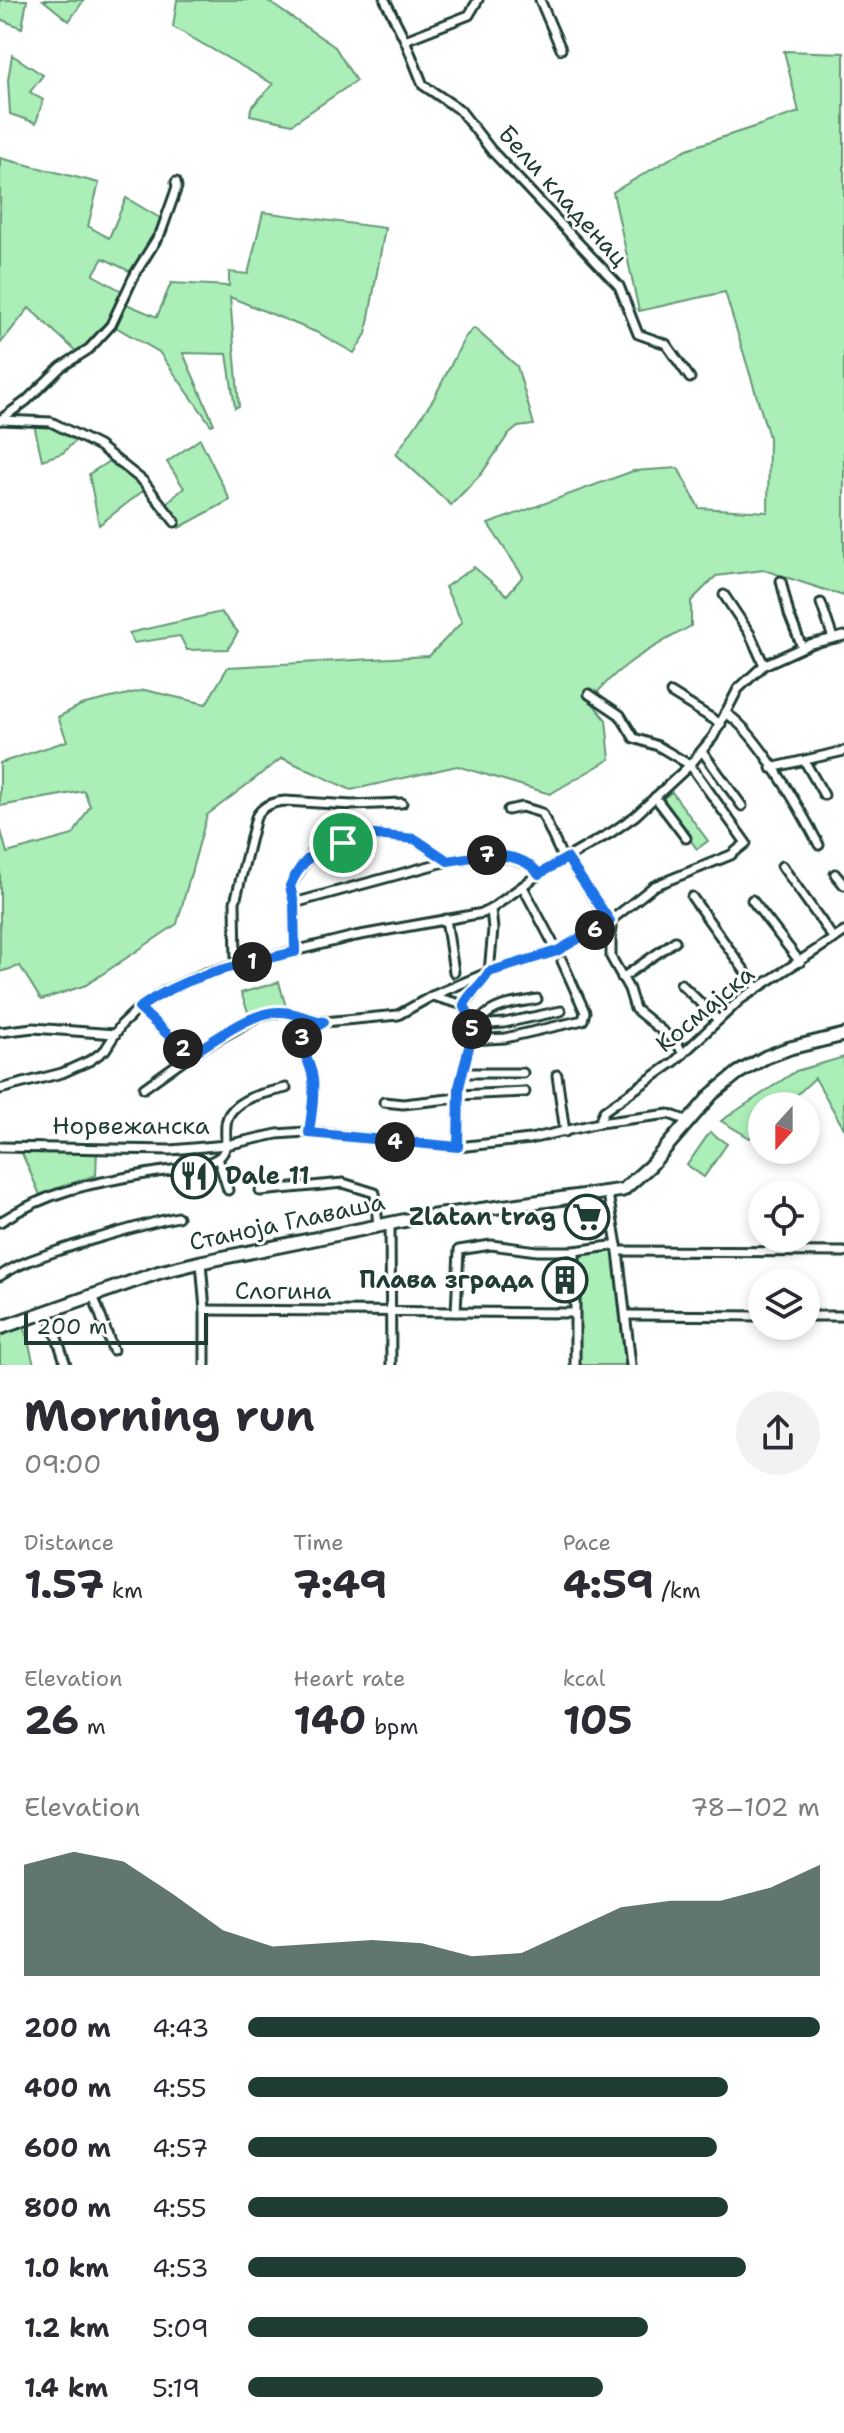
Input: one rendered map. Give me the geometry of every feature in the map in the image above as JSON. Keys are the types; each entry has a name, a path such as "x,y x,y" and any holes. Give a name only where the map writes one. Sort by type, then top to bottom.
{"main road":[{"name":"Станоја Главаша","path":"0,1328 160,1272 201,1262 384,1224 623,1190 633,1183 724,1084 751,1064 790,1048 844,1035"}],"street":[{"name":"Бели кладенац","path":"385,0 423,85 460,110 491,150 619,286 638,334 666,344 690,378"},
{"path":"405,40 469,15 478,0"},
{"path":"540,0 561,49"},
{"path":"0,420 26,401 61,367 89,349 111,325 135,274 161,232 176,182"},
{"path":"0,420 51,422 99,446 143,481 175,522"},
{"path":"781,581 802,647"},
{"path":"724,595 750,634 764,665"},
{"path":"821,603 833,638"},
{"path":"0,1089 76,1068 99,1055 139,1008 183,982 236,964 491,909 539,874 612,832 655,797 702,751 721,724 738,689 764,665 802,647 844,636"},
{"path":"671,693 721,724"},
{"path":"144,1088 190,1055 242,1024 270,1012 284,1012 324,1022 398,1015 432,996 489,972 557,951 610,921 660,882 731,855 746,843 690,765 652,743 634,738 620,715 589,694"},
{"path":"725,713 744,728 797,804 819,845"},
{"path":"702,751 742,806"},
{"path":"771,768 844,751"},
{"path":"805,762 824,795"},
{"path":"655,797 686,838"},
{"path":"236,964 235,902 256,817 261,810 285,801 352,805 402,803"},
{"path":"508,810 522,807 542,813 566,860 610,921 611,957 629,989 635,1009 677,1043 683,1054"},
{"path":"295,952 294,903 290,886 306,858 318,851 375,835 415,839 448,861"},
{"path":"294,903 448,861 498,855 530,865 539,874"},
{"path":"782,866 834,939"},
{"path":"835,874 844,885"},
{"path":"523,887 557,951"},
{"path":"692,897 757,988"},
{"path":"752,900 800,962"},
{"path":"464,1005 489,972 493,929 491,909"},
{"path":"446,919 454,972"},
{"name":"Космајска","path":"599,1123 604,1111 683,1054 757,988 844,932"},
{"path":"622,978 675,941"},
{"path":"474,1032 505,1038 583,1020 585,1012 562,961"},
{"path":"681,984 718,1020"},
{"path":"432,996 464,1005 474,1032"},
{"path":"458,1147 462,1073 474,1032 483,1015 492,1009 537,999"},
{"path":"139,1008 190,1055"},
{"path":"474,1032 561,1011"},
{"path":"309,1133 314,1083 304,1058 302,1036 324,1022"},
{"path":"0,1032 33,1028 115,1034"},
{"path":"462,1073 523,1073"},
{"path":"557,1075 565,1132"},
{"path":"0,1222 62,1190 193,1166 218,1158 226,1145 225,1122 237,1106 261,1094 286,1088"},
{"path":"384,1102 403,1104 525,1092"},
{"name":"Норвежанска","path":"0,1147 171,1150 226,1145 277,1134 309,1133 458,1147 530,1139 599,1123 669,1114 688,1121"},
{"path":"218,1158 228,1190"},
{"path":"260,1191 343,1183 375,1193 384,1224 391,1312 391,1365"},
{"path":"608,1194 618,1248 631,1365"},
{"path":"0,1276 13,1267 52,1253 178,1217"},
{"path":"456,1312 459,1250 491,1245 537,1251 618,1248 844,1252"},
{"path":"575,1251 575,1365"},
{"path":"201,1262 205,1365"},
{"path":"93,1295 113,1350"},
{"name":"Слогина","path":"205,1310 573,1313"},
{"path":"48,1311 66,1365"},
{"path":"626,1315 748,1316"},
{"path":"820,1316 844,1316"}],"green space":[{"path":"0,0 27,0 22,28 0,19"},
{"path":"43,0 84,0 69,21"},
{"path":"177,0 266,0 335,47 356,81 292,124 250,115 251,108 273,84 173,27"},
{"path":"784,51 844,53 844,596 764,570 716,576 691,601 691,626 624,667 591,701 606,720 610,759 550,794 457,766 351,790 282,758 207,815 177,924 86,985 41,1000 20,966 0,972 0,827 7,853 73,835 90,806 84,791 0,806 0,763 67,741 58,717 81,705 145,690 206,704 228,667 429,656 462,622 445,587 474,567 507,595 523,576 488,524 633,471 678,468 699,508 768,512 769,437 725,292 639,311 613,192 687,149 799,112"},
{"path":"12,55 43,75 30,92 43,100 36,123 10,114 8,80"},
{"path":"0,158 99,183 88,226 109,238 126,198 165,221 135,274 103,258 93,275 127,294 124,303 157,317 171,283 229,286 229,272 248,274 263,212 385,228 366,334 354,353 318,333 230,297 239,406 235,408 227,354 183,353 214,424 211,425 159,352 112,325 80,355 29,308 0,344"},
{"path":"474,328 517,366 534,425 518,427 508,435 482,473 451,505 396,454 434,398 465,337"},
{"path":"33,420 44,420 80,436 63,453 42,460"},
{"path":"200,439 230,500 179,528 163,506 184,488 167,462"},
{"path":"114,458 148,487 99,525 89,474"},
{"path":"221,612 238,632 228,649 187,650 180,636 134,643 129,633"},
{"path":"672,792 708,841 697,849 661,800"},
{"path":"279,982 286,1007 269,1008 250,1017 241,993"},
{"path":"844,1057 844,1129 815,1078 800,1092 764,1092 796,1071"},
{"path":"748,1103 748,1137 721,1121"},
{"path":"710,1132 727,1144 704,1177 687,1165"},
{"path":"21,1151 97,1151 96,1175 40,1195"},
{"path":"613,1251 625,1365 577,1365 578,1254"},
{"path":"23,1320 34,1365 0,1365 0,1328"}],"place":[{"name":"Dale 11","path":"194,1176"},
{"name":"Zlatan trag","path":"587,1217"},
{"name":"Плава зграда","path":"565,1280"}],"route":[{"path":"375,835 415,839 448,861 498,855 530,865 539,874 567,858 610,921 557,951 489,972 467,998 464,1005 473,1031 459,1087 458,1147 309,1133 314,1083 304,1058 302,1036 324,1022 284,1012 270,1012 242,1024 190,1055 139,1008 165,991 205,973 295,952 291,882 311,854 343,843 375,835"}]}
